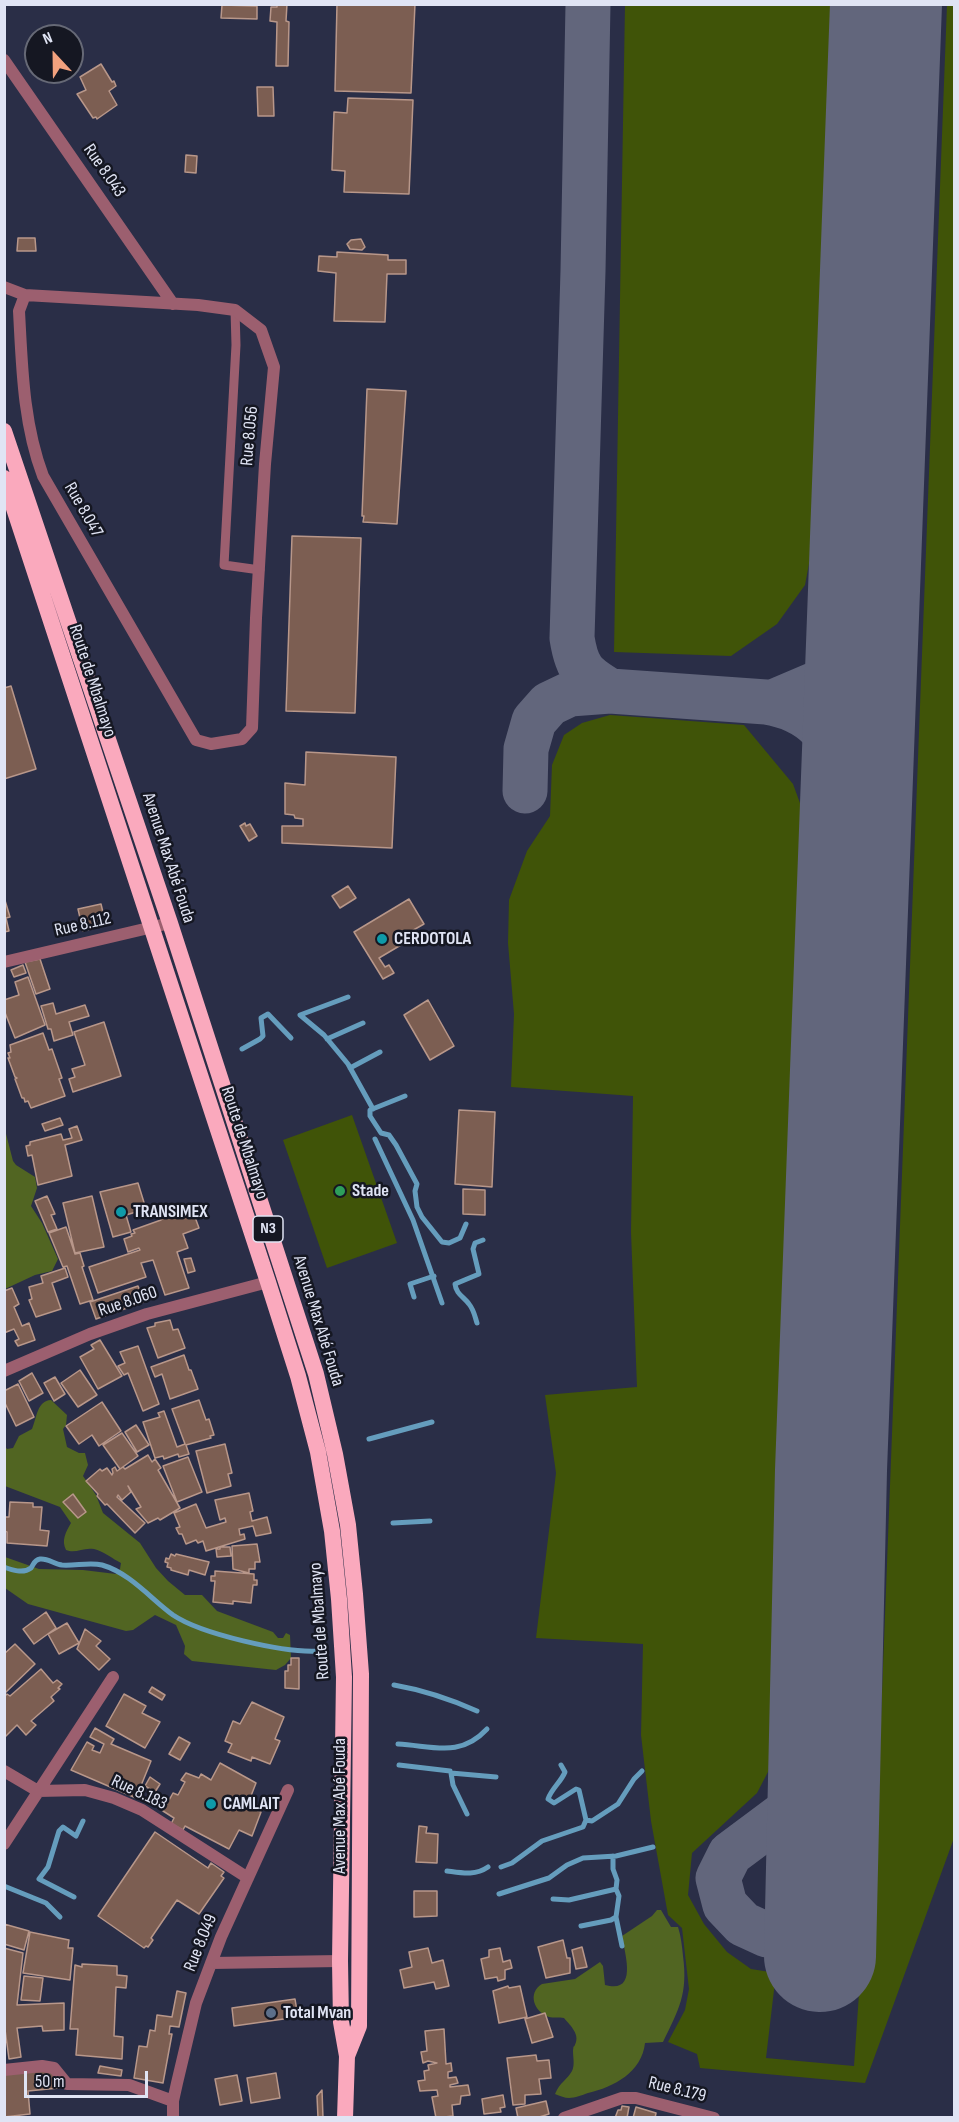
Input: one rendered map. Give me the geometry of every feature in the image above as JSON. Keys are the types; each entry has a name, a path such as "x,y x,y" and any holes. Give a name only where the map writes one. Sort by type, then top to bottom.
{"highway":[{"name":"Avenue Max Abé Fouda","path":"4,431 161,925 316,1374 334,1454 348,1525 361,1674 359,2025 347,2056 345,2118"},
{"name":"Route de Mbalmayo","path":"4,477 161,925 298,1376 318,1452 332,1531 344,1677 340,1961 341,2022 347,2056"}],"street":[{"name":"Rue 8.043","path":"4,60 173,304"},
{"path":"4,287 25,295"},
{"name":"Rue 8.056","path":"25,295 198,304 235,310 261,330 274,367 265,464 252,728 242,739 211,744 196,740"},
{"name":"Rue 8.047","path":"25,295 19,311 26,413 34,453 42,476 196,740"},
{"name":"Rue 8.112","path":"4,962 161,925"},
{"name":"Rue 8.060","path":"4,1371 90,1334 147,1314 268,1282"},
{"path":"4,1844 113,1677"},
{"path":"4,1771 38,1791"},
{"name":"Rue 8.183","path":"38,1791 85,1790 114,1798 142,1810 248,1878"},
{"name":"Rue 8.049","path":"173,2118 173,2101 196,2003 211,1963 288,1790"},
{"path":"211,1963 340,1961"},
{"path":"4,2070 42,2066 54,2068 66,2084 129,2085 173,2101"},
{"name":"Rue 8.179","path":"564,2118 622,2098 636,2098 714,2118"}],"lane":[{"path":"235,310 236,345 224,565 260,570"}],"green space":[{"path":"625,5 836,5 819,511 805,585 777,624 731,656 614,652"},
{"path":"947,5 954,5 954,1838 865,2083 700,2068 697,2054 668,2042 685,2010 689,1989 682,1928 668,1915 651,1821 641,1735 643,1644 536,1638 556,1473 545,1395 637,1387 631,1232 633,1096 511,1087 514,1014 508,943 509,900 527,851 550,816 552,765 564,735 582,723 610,715 744,725 793,784 808,825 774,1723 769,1770 757,1793 692,1853 688,1895 704,1924 727,1952 751,1969 776,1973 766,2058 854,2066 860,1979 871,1979"},
{"name":"Stade","path":"352,1115 397,1243 327,1268 283,1140"},
{"path":"4,1126 13,1161 35,1177 37,1188 31,1206 42,1223 58,1259 52,1271 35,1275 5,1289"},
{"path":"51,1400 67,1415 63,1429 67,1447 79,1453 85,1453 88,1465 83,1476 96,1495 103,1513 140,1543 156,1568 185,1595 202,1595 217,1611 273,1632 278,1638 283,1638 286,1633 290,1635 291,1658 285,1665 276,1670 192,1661 184,1654 185,1646 176,1625 155,1615 133,1630 126,1631 28,1604 5,1588 5,1557 39,1569 83,1570 116,1574 120,1569 121,1563 97,1550 66,1550 64,1539 71,1523 60,1507 5,1486 4,1445 7,1449 13,1448 19,1436 32,1429 40,1406"},
{"path":"657,1910 661,1910 671,1927 678,1927 684,1969 681,2001 663,2042 645,2043 643,2053 633,2070 607,2087 571,2098 555,2094 573,2069 573,2051 577,2039 573,2029 564,2018 549,2017 539,2011 534,2002 537,1988 542,1984 575,1979 600,1962 603,1966 605,1985 622,1984 626,1978 627,1962 622,1936 652,1916"}],"building":[{"path":"277,4 287,4 288,66 276,66 277,22 270,21 271,7 277,7"},
{"path":"337,4 415,4 411,93 335,91"},
{"path":"222,5 257,6 257,19 221,18"},
{"path":"101,64 116,86 109,91 117,105 97,119 93,118 77,94 86,90 83,84 84,75"},
{"path":"257,87 273,87 274,116 258,116"},
{"path":"348,98 413,100 409,194 344,192 345,171 332,170 334,112 347,113"},
{"path":"186,155 197,156 196,173 185,172"},
{"path":"18,238 35,238 36,251 17,251"},
{"path":"361,239 365,247 362,250 350,249 347,244 351,240"},
{"path":"337,252 388,255 388,260 406,260 406,274 387,274 385,322 334,321 336,273 318,271 319,256 337,257"},
{"path":"367,389 406,391 397,524 363,522"},
{"path":"292,536 361,538 355,713 286,711"},
{"path":"11,686 36,769 4,779 4,688"},
{"path":"306,752 396,757 392,848 282,843 282,826 303,826 303,819 285,814 285,783 305,785"},
{"path":"245,823 246,826 250,824 257,836 249,841 240,826"},
{"path":"348,886 356,898 340,908 332,896"},
{"path":"4,897 10,917 6,918 9,931 4,932"},
{"name":"CERDOTOLA","path":"409,899 424,924 403,936 406,942 379,958 385,967 389,965 394,973 383,979 354,932"},
{"path":"101,904 106,925 83,931 78,909"},
{"path":"40,959 50,989 36,994 25,962"},
{"path":"23,965 26,973 14,977 11,970"},
{"path":"28,977 45,1025 15,1038 4,1010 4,1000 19,995 15,982"},
{"path":"428,1000 454,1046 430,1060 404,1015"},
{"path":"53,1003 56,1014 85,1005 89,1016 69,1022 73,1035 54,1041 41,1006"},
{"path":"104,1022 121,1076 73,1092 69,1079 75,1077 72,1069 85,1065 74,1032"},
{"path":"43,1033 49,1050 52,1049 62,1078 59,1079 65,1096 31,1108 28,1101 25,1102 22,1098 8,1053 11,1052 10,1045"},
{"path":"459,1110 495,1112 492,1187 455,1184"},
{"path":"60,1118 63,1125 45,1131 42,1124"},
{"path":"77,1126 82,1140 65,1145 72,1176 38,1185 32,1155 28,1156 26,1146 30,1145 30,1142 61,1134 63,1140 72,1138 69,1129"},
{"name":"TRANSIMEX","path":"138,1183 146,1209 126,1215 131,1232 113,1237 100,1192"},
{"path":"463,1189 485,1190 485,1215 463,1214"},
{"path":"47,1196 55,1214 51,1215 57,1229 48,1232 35,1201"},
{"path":"92,1196 104,1247 75,1253 63,1203"},
{"path":"192,1209 199,1228 183,1234 188,1248 177,1252 189,1288 165,1295 153,1260 141,1263 146,1277 98,1293 89,1267 140,1250 139,1248 128,1252 124,1239 135,1233 133,1230"},
{"path":"66,1227 75,1254 80,1253 84,1266 82,1267 93,1300 80,1304 67,1266 63,1267 49,1233"},
{"path":"191,1258 195,1271 188,1273 184,1259"},
{"path":"65,1268 68,1277 52,1283 61,1309 36,1317 29,1300 32,1299 29,1287 43,1283 41,1276"},
{"path":"138,1286 144,1302 96,1319 90,1302"},
{"path":"12,1288 19,1304 14,1307 22,1326 29,1323 35,1340 18,1346 15,1341 19,1339 14,1329 4,1333 4,1291"},
{"path":"170,1320 173,1330 178,1329 185,1348 158,1358 147,1328 155,1326 155,1323"},
{"path":"100,1340 122,1376 98,1389 80,1357 94,1349 91,1345"},
{"path":"138,1346 159,1404 143,1411 128,1373 124,1375 118,1366 125,1363 120,1352"},
{"path":"184,1355 198,1389 170,1399 162,1374 155,1377 151,1367"},
{"path":"80,1370 97,1395 78,1407 61,1383"},
{"path":"32,1373 43,1393 29,1401 19,1381"},
{"path":"55,1377 65,1394 54,1401 44,1383"},
{"path":"18,1384 34,1417 16,1426 4,1401 4,1391"},
{"path":"199,1400 214,1435 210,1436 211,1438 186,1445 189,1454 179,1457 178,1454 164,1459 163,1456 155,1458 143,1422 160,1417 158,1413 164,1411 177,1447 185,1444 172,1409"},
{"path":"102,1402 121,1431 99,1446 92,1435 79,1444 66,1426"},
{"path":"136,1425 149,1445 137,1452 125,1432"},
{"path":"122,1433 138,1456 120,1469 103,1445"},
{"path":"225,1444 232,1473 228,1474 231,1486 207,1493 196,1451"},
{"path":"148,1455 152,1462 155,1459 161,1468 158,1470 180,1508 160,1520 158,1518 148,1523 136,1509 141,1507 128,1486 131,1492 122,1500 118,1495 117,1497 145,1523 135,1533 107,1504 105,1505 86,1481 100,1469 102,1471 107,1468 112,1475 112,1469 115,1467 117,1471 123,1467 125,1469"},
{"path":"188,1457 202,1492 177,1502 163,1466"},
{"path":"249,1493 253,1511 250,1512 252,1521 267,1517 271,1533 256,1536 253,1526 239,1529 240,1535 244,1534 245,1539 206,1551 203,1541 198,1543 196,1540 186,1544 182,1534 179,1534 176,1528 180,1527 174,1513 196,1504 206,1528 226,1522 225,1518 220,1520 215,1500"},
{"path":"73,1494 86,1512 78,1518 63,1502"},
{"path":"10,1502 33,1503 33,1507 42,1507 40,1530 49,1531 47,1546 7,1543 7,1532 4,1531 5,1517 9,1517"},
{"path":"257,1544 260,1562 255,1562 255,1569 249,1569 249,1573 233,1569 232,1546"},
{"path":"230,1547 231,1556 217,1557 216,1549"},
{"path":"171,1554 209,1562 205,1575 189,1570 188,1575 171,1570 165,1562"},
{"path":"215,1571 254,1574 257,1585 253,1585 251,1603 213,1602 215,1581 211,1581 211,1576 215,1576"},
{"path":"46,1612 56,1628 34,1644 23,1629"},
{"path":"67,1623 79,1643 59,1654 48,1634"},
{"path":"85,1629 101,1641 96,1646 110,1659 99,1670 77,1649"},
{"path":"15,1644 35,1664 4,1694 4,1654"},
{"path":"291,1658 299,1658 299,1689 285,1688 285,1671 288,1671 288,1665 291,1665"},
{"path":"41,1669 53,1683 57,1680 62,1684 51,1697 54,1701 31,1721 36,1725 26,1735 17,1725 4,1738 4,1697 7,1694 10,1696"},
{"path":"152,1687 165,1695 162,1700 149,1692"},
{"path":"124,1694 146,1706 142,1713 160,1722 145,1748 106,1726"},
{"path":"252,1702 284,1717 275,1739 280,1741 270,1764 252,1757 251,1761 228,1752 232,1744 225,1741 233,1721 240,1724"},
{"path":"95,1728 114,1739 111,1744 151,1761 136,1798 71,1770 87,1742 94,1746 92,1750 100,1753 104,1744 90,1737"},
{"path":"179,1737 190,1743 180,1760 169,1754"},
{"name":"CAMLAIT","path":"220,1763 256,1783 249,1801 260,1807 258,1811 261,1812 252,1836 239,1830 229,1849 185,1826 183,1830 171,1824 174,1818 163,1811 173,1793 178,1795 185,1782 181,1780 186,1773 199,1778 201,1774 211,1780"},
{"path":"150,1777 160,1784 155,1792 145,1786"},
{"path":"419,1826 427,1827 426,1833 438,1834 437,1863 416,1862"},
{"path":"155,1832 208,1868 211,1863 224,1872 221,1876 224,1878 199,1914 177,1900 151,1938 153,1940 148,1947 144,1948 98,1916"},
{"path":"414,1891 437,1891 437,1916 414,1917"},
{"path":"4,1924 29,1931 24,1950 4,1944"},
{"path":"30,1932 69,1940 68,1948 73,1948 70,1980 23,1973"},
{"path":"563,1940 567,1958 570,1958 570,1973 546,1978 538,1947"},
{"path":"582,1947 587,1967 576,1969 572,1950"},
{"path":"4,1948 23,1953 17,2005 64,2003 64,2030 43,2031 42,2026 17,2028 21,2057 9,2059 4,2022"},
{"path":"428,1948 432,1963 443,1960 449,1986 436,1989 434,1982 404,1988 400,1970 412,1967 409,1952"},
{"path":"500,1948 503,1962 510,1960 512,1968 505,1970 505,1979 498,1981 497,1977 485,1979 481,1959 489,1957 489,1950"},
{"path":"82,1964 117,1966 117,1975 127,1976 126,1988 116,1987 114,2036 123,2037 122,2059 76,2055 78,2029 70,2029 75,1965 82,1967"},
{"path":"24,1976 43,1978 40,2001 21,2000"},
{"path":"508,1986 509,1988 520,1986 527,2017 499,2023 493,1991"},
{"path":"177,1991 186,1993 179,2027 170,2026 169,2034 172,2034 163,2083 134,2078 139,2046 147,2047 150,2030 155,2031 157,2015 172,2017"},
{"path":"295,1999 298,2017 234,2026 232,2008"},
{"path":"545,2013 553,2037 532,2043 525,2019"},
{"path":"444,2029 446,2064 451,2063 452,2071 448,2072 448,2078 456,2077 458,2083 450,2087 468,2085 470,2095 461,2096 460,2104 452,2105 453,2116 436,2118 432,2097 438,2096 437,2090 420,2091 418,2081 425,2080 424,2071 429,2070 428,2065 437,2063 428,2061 423,2063 421,2052 427,2051 425,2031"},
{"path":"536,2055 537,2061 549,2060 551,2078 539,2079 541,2094 525,2095 525,2104 513,2105 507,2058"},
{"path":"100,2066 122,2070 121,2076 98,2073"},
{"path":"58,2069 59,2088 28,2091 30,2114 4,2117 4,2074"},
{"path":"276,2073 280,2098 251,2103 247,2078"},
{"path":"237,2075 242,2101 220,2105 215,2079"},
{"path":"322,2090 323,2118 318,2118 317,2096"},
{"path":"503,2095 505,2107 500,2108 501,2112 484,2114 482,2099"},
{"path":"546,2101 549,2114 536,2118 518,2118 516,2108"},
{"path":"622,2106 629,2107 627,2118 615,2118 618,2110 621,2110"},
{"path":"636,2107 656,2113 655,2118 633,2118"}],"waterway":[{"path":"348,997 300,1015 324,1035 348,1064 373,1109"},
{"path":"242,1049 263,1036 261,1018 268,1014 291,1038"},
{"path":"327,1039 363,1023"},
{"path":"350,1068 380,1052"},
{"path":"405,1096 370,1110 370,1116 381,1133 389,1135 396,1145 417,1184 415,1191 417,1207 442,1242 449,1243 460,1238 466,1224"},
{"path":"375,1139 413,1220 442,1303"},
{"path":"477,1323 472,1309 455,1284 479,1274 473,1249 475,1243 483,1240"},
{"path":"414,1297 410,1284 434,1276"},
{"path":"369,1439 432,1422"},
{"path":"393,1523 430,1521"},
{"path":"4,1567 25,1571 40,1559 62,1565 102,1565 131,1580 173,1615 203,1629 243,1641 285,1649 318,1651"},
{"path":"394,1685 436,1695 477,1711"},
{"path":"398,1744 435,1748 456,1747 467,1744 487,1729"},
{"path":"399,1765 450,1771"},
{"path":"561,1765 565,1772 548,1799 554,1803 576,1789 579,1790 586,1820"},
{"path":"501,1867 512,1863 542,1841 583,1827 586,1820 592,1821 618,1804 642,1771"},
{"path":"467,1814 453,1785 451,1773 496,1777"},
{"path":"74,1897 39,1879 48,1867 59,1831 63,1827 76,1836 83,1821"},
{"path":"499,1894 549,1878 567,1865 583,1858 616,1856 653,1847"},
{"path":"613,1856 613,1869 619,1896 616,1917 622,1946"},
{"path":"447,1871 473,1873 488,1867"},
{"path":"4,1886 46,1903 60,1917"},
{"path":"553,1899 569,1900 616,1889"},
{"path":"581,1926 616,1917"}],"taxiway":[{"path":"588,4 572,638 579,665 588,676 610,691"},
{"path":"771,703 818,683 839,663 863,625"},
{"path":"525,791 526,749 534,721 549,704 570,694 610,691 766,702 785,706 801,713 824,732 841,758 857,790"},
{"path":"824,1811 845,1855 846,1887 829,1919 796,1933 767,1935 743,1924 725,1905 718,1878 730,1854 793,1807 818,1765 826,1728"}],"runway":[{"path":"820,1956 831,1470 886,4"}],"place":[{"name":"CERDOTOLA","path":"382,939"},
{"name":"Stade","path":"340,1191"},
{"name":"TRANSIMEX","path":"121,1212"},
{"name":"CAMLAIT","path":"211,1804"},
{"name":"Total Mvan","path":"271,2013"}]}
